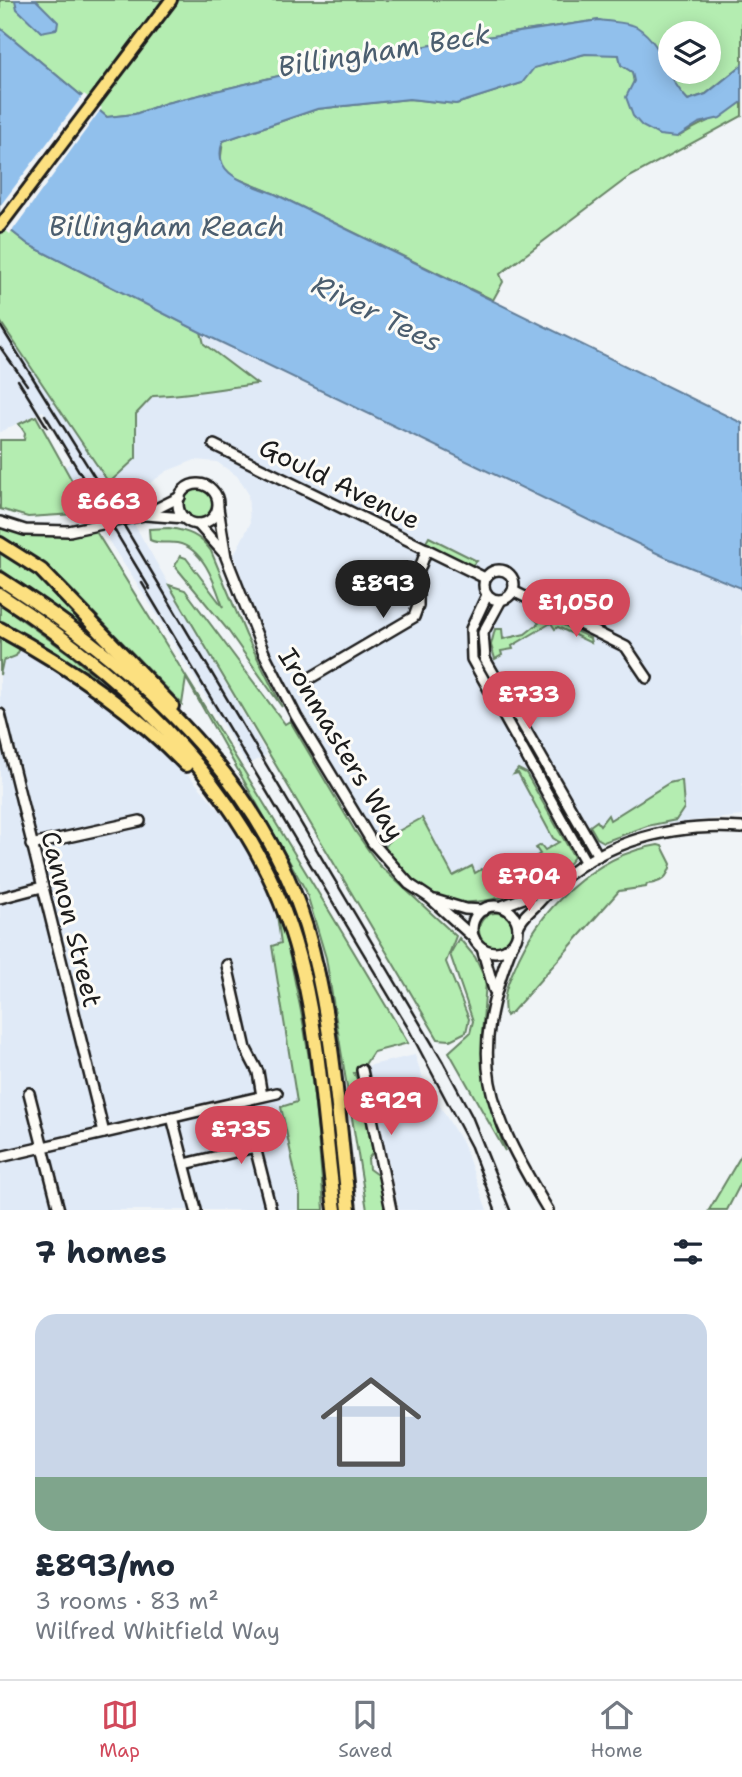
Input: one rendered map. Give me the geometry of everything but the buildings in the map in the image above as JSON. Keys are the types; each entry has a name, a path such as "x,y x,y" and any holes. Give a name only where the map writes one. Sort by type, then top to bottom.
{"highway":[{"path":"0,544 41,570 85,614 200,736 213,760"},
{"path":"0,579 90,643 176,719 213,760 249,807 272,846 305,925 321,988 349,1210"},
{"path":"0,595 65,641 128,695 194,761 244,827 271,878 300,960 334,1210"},
{"path":"0,629 82,678 150,731 244,827"},
{"path":"340,1133 356,1210"},
{"path":"325,1135 328,1210"}],"main road":[{"path":"0,226 171,0"}],"street":[{"name":"Gould Avenue","path":"214,445 485,578"},
{"name":"Ironmasters Way","path":"0,522 26,530 69,531 144,515 180,497 189,487 204,485 215,494 226,557 264,653 296,716 372,842 409,884 430,898 474,939"},
{"path":"180,497 179,509 185,519"},
{"path":"198,524 210,520 218,508"},
{"name":"Ironmasters Way","path":"144,515 185,519 198,524 226,557"},
{"path":"312,677 414,617 418,602 418,573 427,550"},
{"path":"513,591 513,578 505,570 494,570 485,578 483,585 487,595 471,629 472,659 586,863"},
{"path":"513,591 501,600 483,634 485,659 598,856"},
{"path":"513,591 626,648 647,678"},
{"path":"487,595 501,600"},
{"name":"Cannon Street","path":"0,714 104,1133"},
{"path":"31,845 140,821"},
{"path":"548,1210 502,1129 487,1064 487,1030 495,993 523,915 550,888 586,863 629,841 669,830 708,826 742,828"},
{"path":"0,898 42,887"},
{"path":"430,898 466,909 484,910 500,907 550,888"},
{"path":"500,907 514,916 518,927"},
{"path":"484,910 475,919 474,939 482,948 495,993"},
{"path":"482,948 500,952 512,945"},
{"path":"227,965 246,1049 258,1072 262,1097"},
{"path":"362,1070 391,1210"},
{"path":"29,1093 59,1210"},
{"path":"0,1157 277,1093"},
{"path":"172,1117 196,1210"},
{"path":"185,1164 255,1147 271,1210"}],"shaded area":[{"path":"29,245 421,440 665,557 739,587 742,591 742,816 646,826 604,842 525,888 495,896 384,848 368,827 266,649 234,555 250,524 248,493 237,476 217,462 195,460 167,471 122,503 267,755 247,765 152,607 87,508 64,467 74,461 43,411 0,432 0,263"},
{"path":"0,636 81,685 134,726 193,780 227,819 254,861 277,915 281,943 272,946 297,1103 281,1107 300,1196 300,1210 0,1210"},
{"path":"415,1055 422,1076 464,1146 487,1210 399,1210 367,1066"}],"green space":[{"path":"0,0 742,0 742,65 721,82 721,21 658,21 658,50 599,20 366,55 166,103 135,114 107,117 0,28"},
{"path":"585,54 619,54 621,65 632,72 634,82 678,137 742,102 742,116 626,179 500,274 503,282 493,300 275,194 236,178 223,169 220,163 223,141 317,109 409,99 456,104 522,83 533,68"},
{"path":"673,84 718,84 706,94 688,100"},
{"path":"0,222 29,245 201,332 204,344 257,384 153,396 136,414 136,458 109,483 0,321"},
{"path":"36,416 90,513 28,517 0,509 0,440 24,440 25,433 19,424"},
{"path":"199,489 209,494 214,504 209,514 199,519 189,514 184,504 189,494"},
{"path":"0,527 36,536 95,530 253,785 408,1043 373,1052 360,1072 354,1073 359,1083 373,1152 368,1159 369,1169 380,1177 387,1210 367,1210 326,958 306,891 186,678 182,704 65,583 47,567 0,536"},
{"path":"169,528 193,535 211,551 246,635 282,707 227,629 175,566 180,556 186,558 223,607 201,559 186,546 150,540 149,529"},
{"path":"429,537 477,561 471,566 425,544"},
{"path":"0,546 42,576 138,673 74,621 0,569"},
{"path":"169,585 185,590 285,724 290,721 355,831 379,865 456,936 446,962 469,1019 466,1032 450,1040 438,1039"},
{"path":"0,604 72,656 123,702 0,625"},
{"path":"539,613 590,638 591,643 558,627 555,629 551,623 512,646 513,649 501,651 502,655 495,659 491,645 495,629 502,629 503,639 525,634 539,623 534,618"},
{"path":"0,636 21,647 16,656 3,661 0,675"},
{"path":"518,769 526,773 574,857 549,879 510,895 489,900 450,901 435,897 420,888 383,850 395,833 422,818 453,876 472,866 475,873 482,869 485,873 489,871 496,884 519,871 519,861 525,857 528,861 540,854 536,848 541,845 545,850 559,842 553,838 518,773 514,774"},
{"path":"682,780 684,808 676,820 647,826 604,842 597,838 590,826 597,821 600,825 608,815 610,820 669,783"},
{"path":"662,846 671,864 666,876 660,881 647,884 646,887 619,891 506,1016 504,998 511,975 524,947 553,907 590,873 612,860"},
{"path":"496,913 508,918 513,930 508,942 496,947 484,942 479,930 484,918"},
{"path":"277,915 288,950 311,1070 324,1210 300,1210 300,1196 281,1107 297,1102 272,946 281,943"},
{"path":"459,938 475,957 486,981 482,1035 484,1075 490,1105 505,1151 449,1052 470,1033 473,1021 450,954"},
{"path":"742,1154 742,1181 727,1210 709,1210"}],"water":[{"path":"15,0 36,0 58,22 57,29 41,32 17,9"},
{"name":"Billingham Reach","path":"599,20 633,25 646,34 658,49 658,84 676,84 688,100 706,94 742,65 742,102 720,118 699,123 677,137 659,135 642,126 633,116 626,97 634,81 632,72 621,65 619,55 585,54 534,68 522,83 456,104 409,99 317,109 223,141 220,153 227,170 244,182 275,194 742,423 742,591 739,587 665,557 212,338 29,245 0,222 0,28 107,117 135,114 166,103 366,55"}],"pier":[{"path":"84,94 102,108 10,234 0,226 0,206"}],"railway":[{"path":"0,325 110,502 443,1062 472,1116 510,1210"},
{"path":"0,347 27,385"},
{"path":"18,380 47,427"},
{"path":"45,415 150,589"},
{"path":"142,583 408,1028 471,1147 495,1210"}],"water label":[{"name":"Billingham Beck","path":"384,50"},
{"name":"River Tees","path":"377,313"}]}
